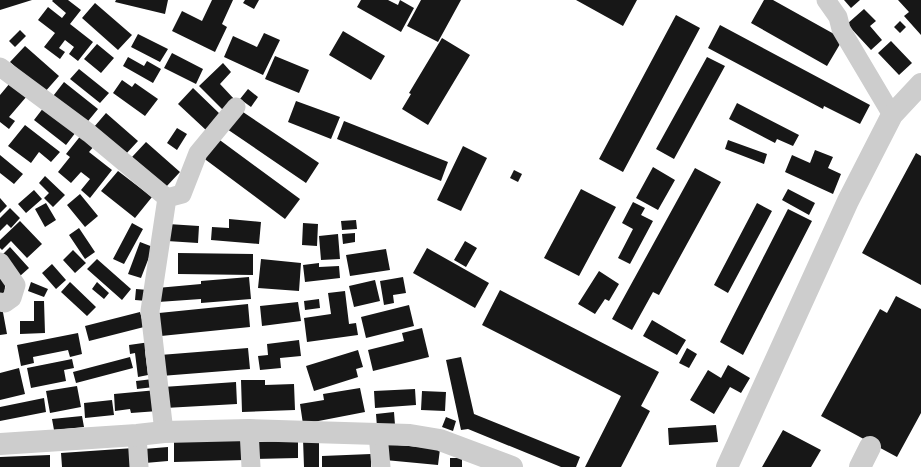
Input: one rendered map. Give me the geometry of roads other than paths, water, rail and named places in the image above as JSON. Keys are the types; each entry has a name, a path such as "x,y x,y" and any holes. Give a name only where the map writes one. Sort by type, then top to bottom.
{"street":[{"path":"826,0 838,17 841,29 892,115"},
{"path":"0,68 89,133 167,198"},
{"path":"727,467 848,201 892,115 921,84"},
{"path":"167,198 182,194 198,153 236,107"},
{"path":"164,432 150,311 167,198"},
{"path":"0,262 16,285 12,298 5,303 0,302"},
{"path":"249,430 250,467"},
{"path":"0,444 164,432 249,430 410,435 440,440 512,467"},
{"path":"378,434 381,467"},
{"path":"137,435 139,467"},
{"path":"860,467 870,448"}]}
